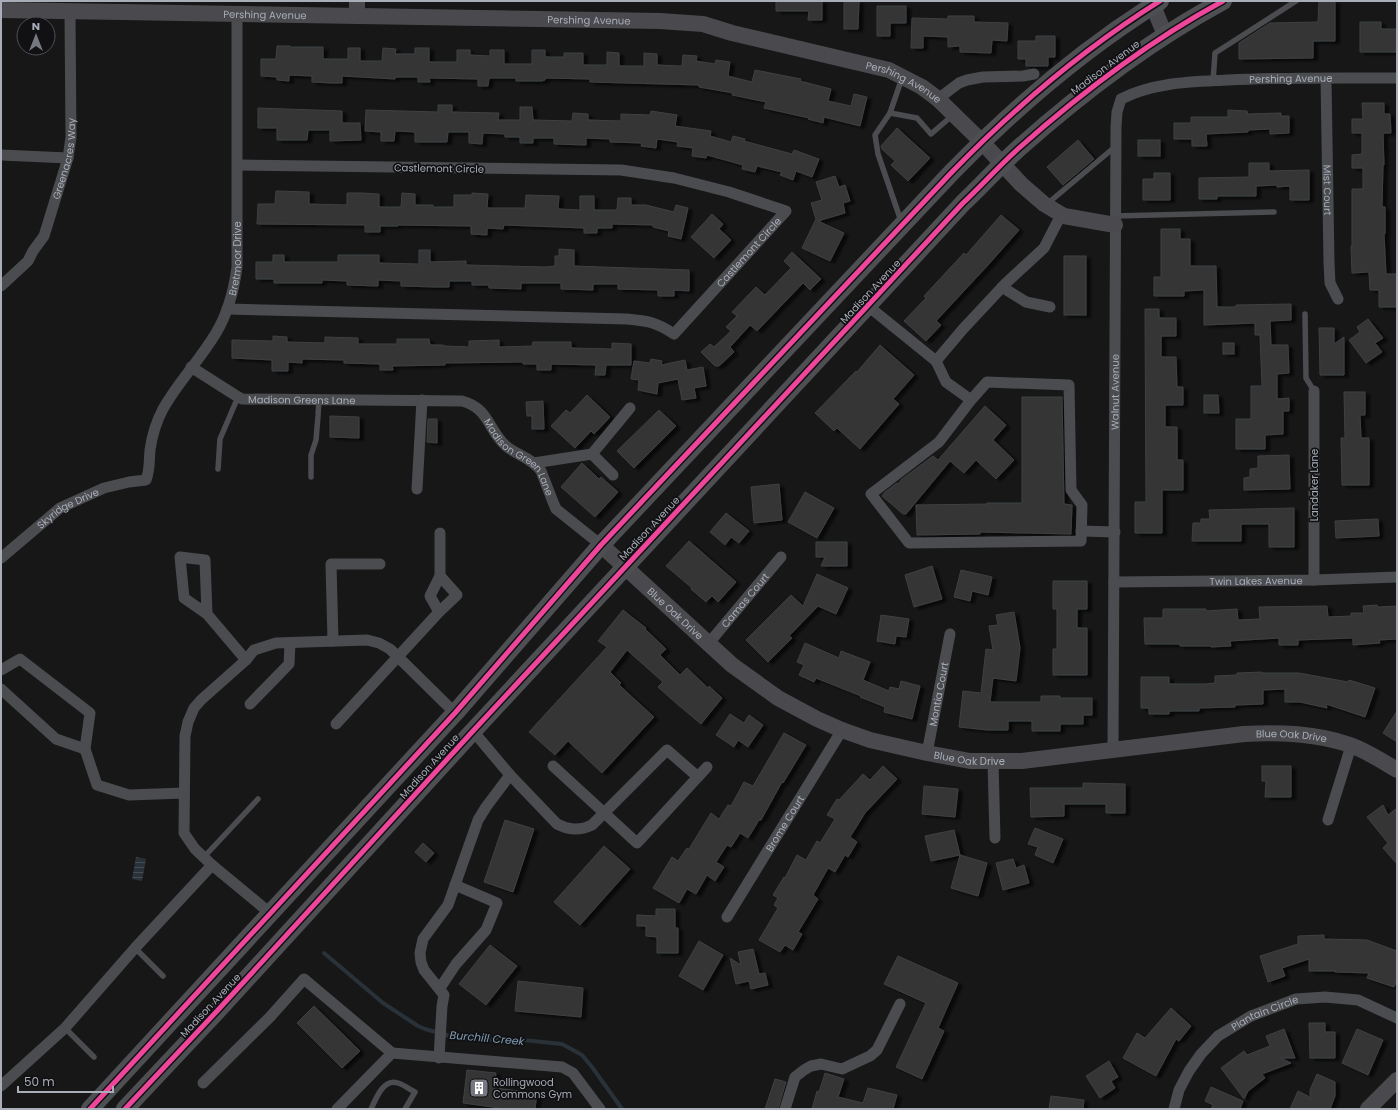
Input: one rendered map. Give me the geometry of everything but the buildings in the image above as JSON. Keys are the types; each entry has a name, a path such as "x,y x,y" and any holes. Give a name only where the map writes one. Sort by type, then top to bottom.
{"main road":[{"name":"Madison Avenue","path":"125,1109 224,1004 473,731 963,203 1002,164 1060,112 1165,35 1223,1"},
{"name":"Madison Avenue","path":"90,1109 455,713 602,546 982,142 1059,73 1154,3"}],"street":[{"path":"1154,3 1165,35"},
{"name":"Pershing Avenue","path":"1,10 237,14 357,9 703,24 732,33 889,70 903,76 922,87 938,99 982,142 1030,193 1046,205 1064,216 1115,220"},
{"name":"Greenacres Way","path":"1,286 28,261 44,236 68,158 71,137 70,12"},
{"name":"Bretmoor Drive","path":"146,480 150,472 150,451 154,429 163,409 216,332 231,298 237,267 237,14"},
{"path":"938,99 959,83 967,80 983,77 1022,76 1034,74"},
{"name":"Mist Court","path":"1326,78 1330,283 1338,299"},
{"name":"Pershing Avenue","path":"1184,82 1253,79 1397,78"},
{"name":"Walnut Avenue","path":"1113,751 1115,220 1117,112 1121,99 1142,90 1184,82"},
{"path":"1,155 68,158"},
{"name":"Castlemont Circle","path":"227,309 627,319 647,321 660,325 674,334 786,211 729,192 688,181 621,170 238,165"},
{"path":"936,361 1002,287 1044,248 1061,214"},
{"path":"1002,287 1026,302 1050,308"},
{"path":"868,306 936,361 946,382 971,400"},
{"name":"Madison Greens Lane","path":"191,367 242,399 422,400"},
{"path":"987,382 1069,385 1071,490 1082,505 1081,541 909,543 871,494 939,442 971,400 987,382"},
{"name":"Landaker Lane","path":"1314,391 1314,580"},
{"path":"417,489 422,400"},
{"name":"Madison Green Lane","path":"422,400 462,401 471,403 484,415 494,432 504,444 515,453 534,463 541,471 556,509 602,546"},
{"path":"534,463 592,454 630,408"},
{"path":"592,454 614,475"},
{"name":"Skyridge Drive","path":"1,558 60,508 104,488 129,482 146,480"},
{"path":"1081,531 1114,532"},
{"path":"439,612 430,596 440,576 440,533"},
{"name":"Blue Oak Drive","path":"602,546 732,665 773,694 817,720 870,740 970,761 993,762 1022,761 1244,734 1279,732 1310,735 1351,746 1397,770"},
{"path":"207,614 205,560 180,557 184,598 207,614 246,660"},
{"name":"Camas Court","path":"709,643 781,557"},
{"path":"333,641 331,564 380,564"},
{"path":"336,724 439,612 457,595 440,576"},
{"name":"Twin Lakes Avenue","path":"1114,582 1314,580 1397,577"},
{"name":"Montia Court","path":"927,753 950,634"},
{"path":"270,913 195,849 184,833 185,736 188,722 194,708 201,700 246,660 254,650 276,643 367,640 379,643 390,649 455,713"},
{"path":"250,704 288,664 290,643"},
{"path":"1,670 20,659 90,713 85,749 96,785 129,795 184,793"},
{"path":"1,689 56,739 85,749"},
{"name":"Brome Court","path":"727,917 842,730"},
{"path":"473,731 510,775 557,824 575,830 585,829 605,814 667,750 698,777"},
{"path":"1328,820 1351,746"},
{"path":"993,762 995,838"},
{"path":"553,766 637,844 707,767"},
{"path":"439,1058 444,995 440,988 424,970 421,962 420,953 423,939 448,905 478,820 510,775"},
{"path":"1,1086 65,1028 208,861"},
{"path":"440,988 456,964 486,930 496,903 455,885"},
{"path":"203,1083 270,1017 304,979 392,1053 562,1067 573,1073 600,1109"},
{"name":"Plantain Circle","path":"1174,1109 1179,1090 1189,1071 1201,1054 1218,1036 1251,1016 1296,999 1325,997 1358,1000 1397,1018"},
{"path":"785,1109 795,1077 804,1070 811,1066 821,1064 842,1069 859,1062 877,1050 900,1004"},
{"path":"337,1109 392,1053"},
{"path":"1368,1109 1397,1080"}],"lane":[{"path":"1213,81 1215,53 1296,1"},
{"path":"903,76 890,113 875,134 878,154 903,225"},
{"path":"890,113 917,118 931,134 954,114"},
{"path":"1046,205 1116,146"},
{"path":"1115,220 1274,212"},
{"path":"1305,314 1306,378 1314,391"},
{"path":"218,469 220,439 238,397"},
{"path":"311,477 311,455 316,440 319,399"},
{"path":"208,861 258,799"},
{"path":"135,948 164,976"},
{"path":"65,1028 94,1057"},
{"path":"371,1109 385,1086 395,1082 415,1092 405,1109"}],"shaded area":[{"path":"136,857 146,859 142,881 132,879"}],"waterway":[{"name":"Burchill Creek","path":"324,953 383,1003 425,1029 453,1037 523,1040 562,1044 582,1055 622,1109"}],"cycle path":[{"path":"90,1109 455,713 601,545 951,173 999,125 1050,81 1104,39 1160,1"},
{"path":"125,1109 963,203 1019,148 1092,87 1143,50 1223,1"}],"place":[{"name":"Rollingwood Commons Gym","path":"479,1088"}]}
